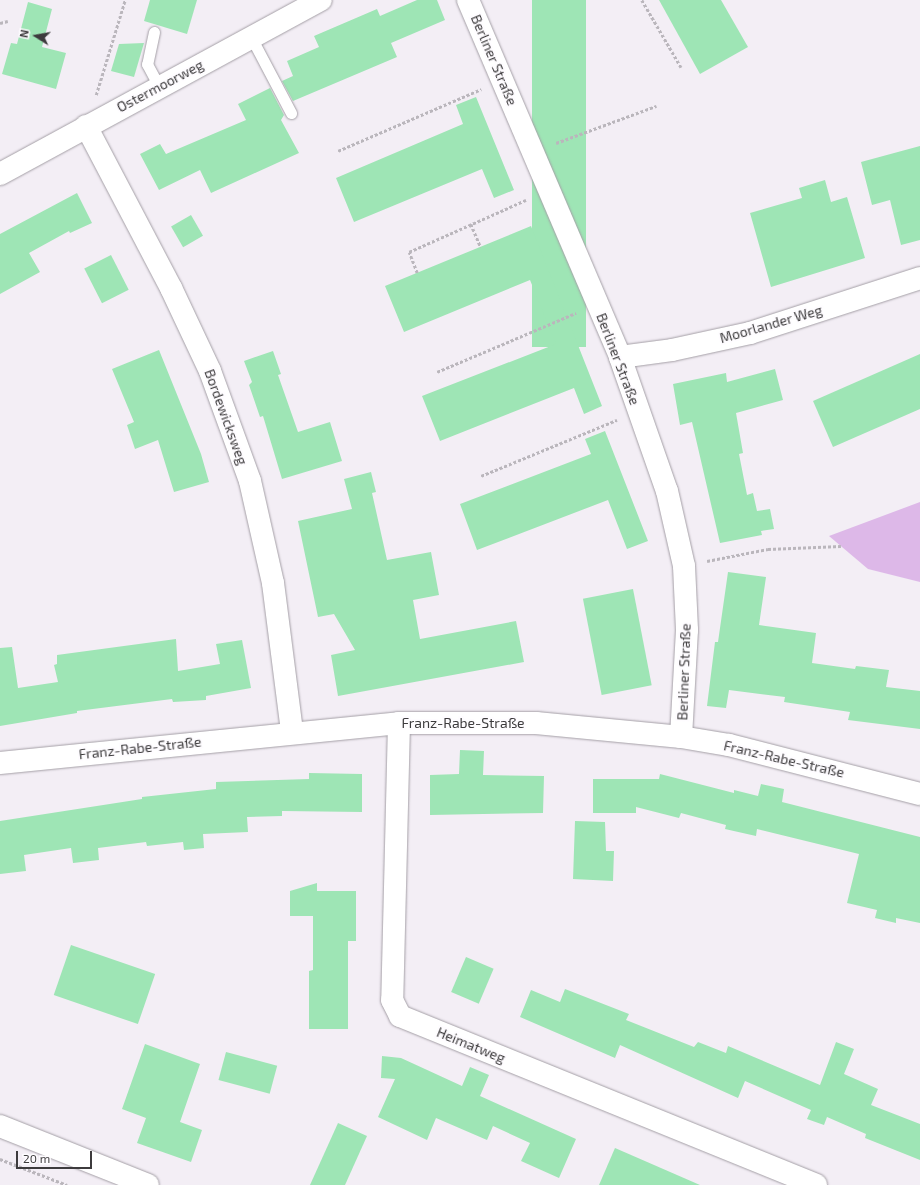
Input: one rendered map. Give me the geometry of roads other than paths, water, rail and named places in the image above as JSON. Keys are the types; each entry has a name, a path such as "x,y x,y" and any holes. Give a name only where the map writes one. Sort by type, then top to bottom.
{"street":[{"name":"Ostermoorweg","path":"0,174 86,126 321,0"},
{"name":"Berliner Straße","path":"468,0 620,357 667,491 684,566 687,630 681,737"},
{"name":"Bordewicksweg","path":"86,126 170,288 210,371 250,481 273,583 285,664 292,732"},
{"name":"Moorlander Weg","path":"620,357 672,350 750,333 920,278"},
{"name":"Franz-Rabe-Straße","path":"0,763 292,732 399,723 536,723 681,737 730,745 920,794"},
{"name":"Heimatweg","path":"399,723 392,1000 400,1016 816,1185"},
{"path":"0,1126 148,1185"}],"lane":[{"path":"154,32 147,64 159,87"},
{"path":"251,37 291,113"}]}
